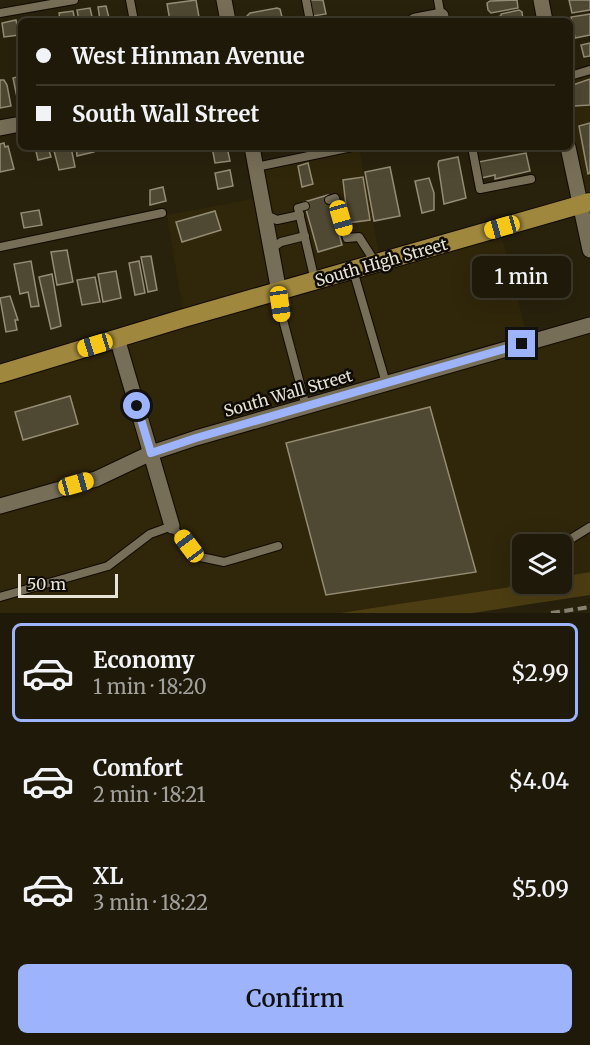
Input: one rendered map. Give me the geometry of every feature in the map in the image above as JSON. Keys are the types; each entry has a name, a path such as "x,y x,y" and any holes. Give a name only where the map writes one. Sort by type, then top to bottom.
{"main road":[{"name":"South High Street","path":"0,374 585,203"}],"street":[{"path":"224,0 227,18"},
{"path":"541,0 544,18"},
{"path":"0,128 18,125"},
{"path":"253,150 279,292"},
{"path":"569,150 585,203 590,250"},
{"name":"South Wall Street","path":"0,506 96,479 151,453 590,325"},
{"path":"117,338 172,526"}],"lane":[{"path":"0,13 74,0"},
{"path":"130,0 133,18"},
{"path":"306,0 309,18"},
{"path":"438,0 442,18"},
{"path":"573,75 590,70"},
{"path":"256,167 328,150"},
{"path":"473,150 480,189 531,179"},
{"path":"329,200 335,198 346,238 358,237 376,264"},
{"path":"305,206 298,208 315,281"},
{"path":"0,247 162,213"},
{"path":"264,214 277,220 300,215"},
{"path":"271,249 281,242 305,236"},
{"path":"353,270 386,383"},
{"path":"279,292 282,316 306,406"},
{"path":"0,597 108,566 150,534 172,526 196,556 224,562 278,546"},
{"path":"572,538 590,527"}],"shaded area":[{"path":"590,70 590,202 575,206 570,150 573,150 573,74"},
{"path":"344,150 360,150 380,260 499,226 529,343 590,326 590,572 572,575 572,534 512,534 512,587 340,613 0,613 0,373 184,318 167,215 257,198 256,167"},
{"path":"590,572 590,595 473,613 340,613 512,587 512,594 572,594 572,575"}],"building":[{"path":"196,0 199,17 169,18 167,4"},
{"path":"310,0 323,0 326,14 313,16"},
{"path":"517,0 518,8 491,13 488,10 487,3 490,1"},
{"path":"569,0 590,0 590,10 572,13"},
{"path":"106,6 109,18 100,18 98,7"},
{"path":"90,8 92,18 78,18 77,10"},
{"path":"277,8 280,9 282,17 247,18 250,13"},
{"path":"519,10 522,12 523,18 492,18 501,16 501,14"},
{"path":"73,11 74,18 60,18 59,13"},
{"path":"590,14 590,35 575,38 571,17"},
{"path":"16,20 18,35 4,37 2,23"},
{"path":"590,43 590,56 584,57 581,45"},
{"path":"18,77 18,102 13,78"},
{"path":"590,79 590,105 574,106 573,85"},
{"path":"0,80 4,80 7,85 11,106 0,108"},
{"path":"590,123 590,173 588,174 579,126"},
{"path":"4,143 5,147 8,146 14,169 0,172 0,144"},
{"path":"36,150 49,150 51,157 38,160"},
{"path":"54,150 72,150 75,167 59,170"},
{"path":"76,150 94,150 94,152 77,156"},
{"path":"213,150 228,150 230,161 215,163"},
{"path":"526,153 530,171 495,179 495,175 481,178 478,162"},
{"path":"458,157 466,198 444,204 438,164 439,161"},
{"path":"308,163 313,184 302,187 298,166"},
{"path":"390,167 400,216 374,221 365,172"},
{"path":"230,170 233,186 218,189 215,173"},
{"path":"363,177 370,220 348,223 343,180"},
{"path":"429,178 434,193 434,210 422,213 415,181"},
{"path":"163,187 166,201 150,205 150,190"},
{"path":"328,195 342,245 318,252 304,202"},
{"path":"39,210 42,225 24,228 21,213"},
{"path":"215,211 221,230 182,242 176,222"},
{"path":"67,250 73,282 57,285 51,252"},
{"path":"151,256 157,290 148,292 141,257"},
{"path":"31,261 39,306 31,307 28,292 20,294 14,264"},
{"path":"139,261 145,293 135,295 129,263"},
{"path":"116,271 121,298 103,302 98,274"},
{"path":"52,274 61,326 51,329 39,277"},
{"path":"95,277 100,302 82,305 77,280"},
{"path":"10,296 18,320 15,320 17,330 6,332 0,298"},
{"path":"70,396 78,424 23,440 15,412"},
{"path":"430,407 476,572 326,595 286,443"}],"railway":[{"path":"551,613 590,607"}],"route":[{"path":"137,406 151,453 522,344"}]}
